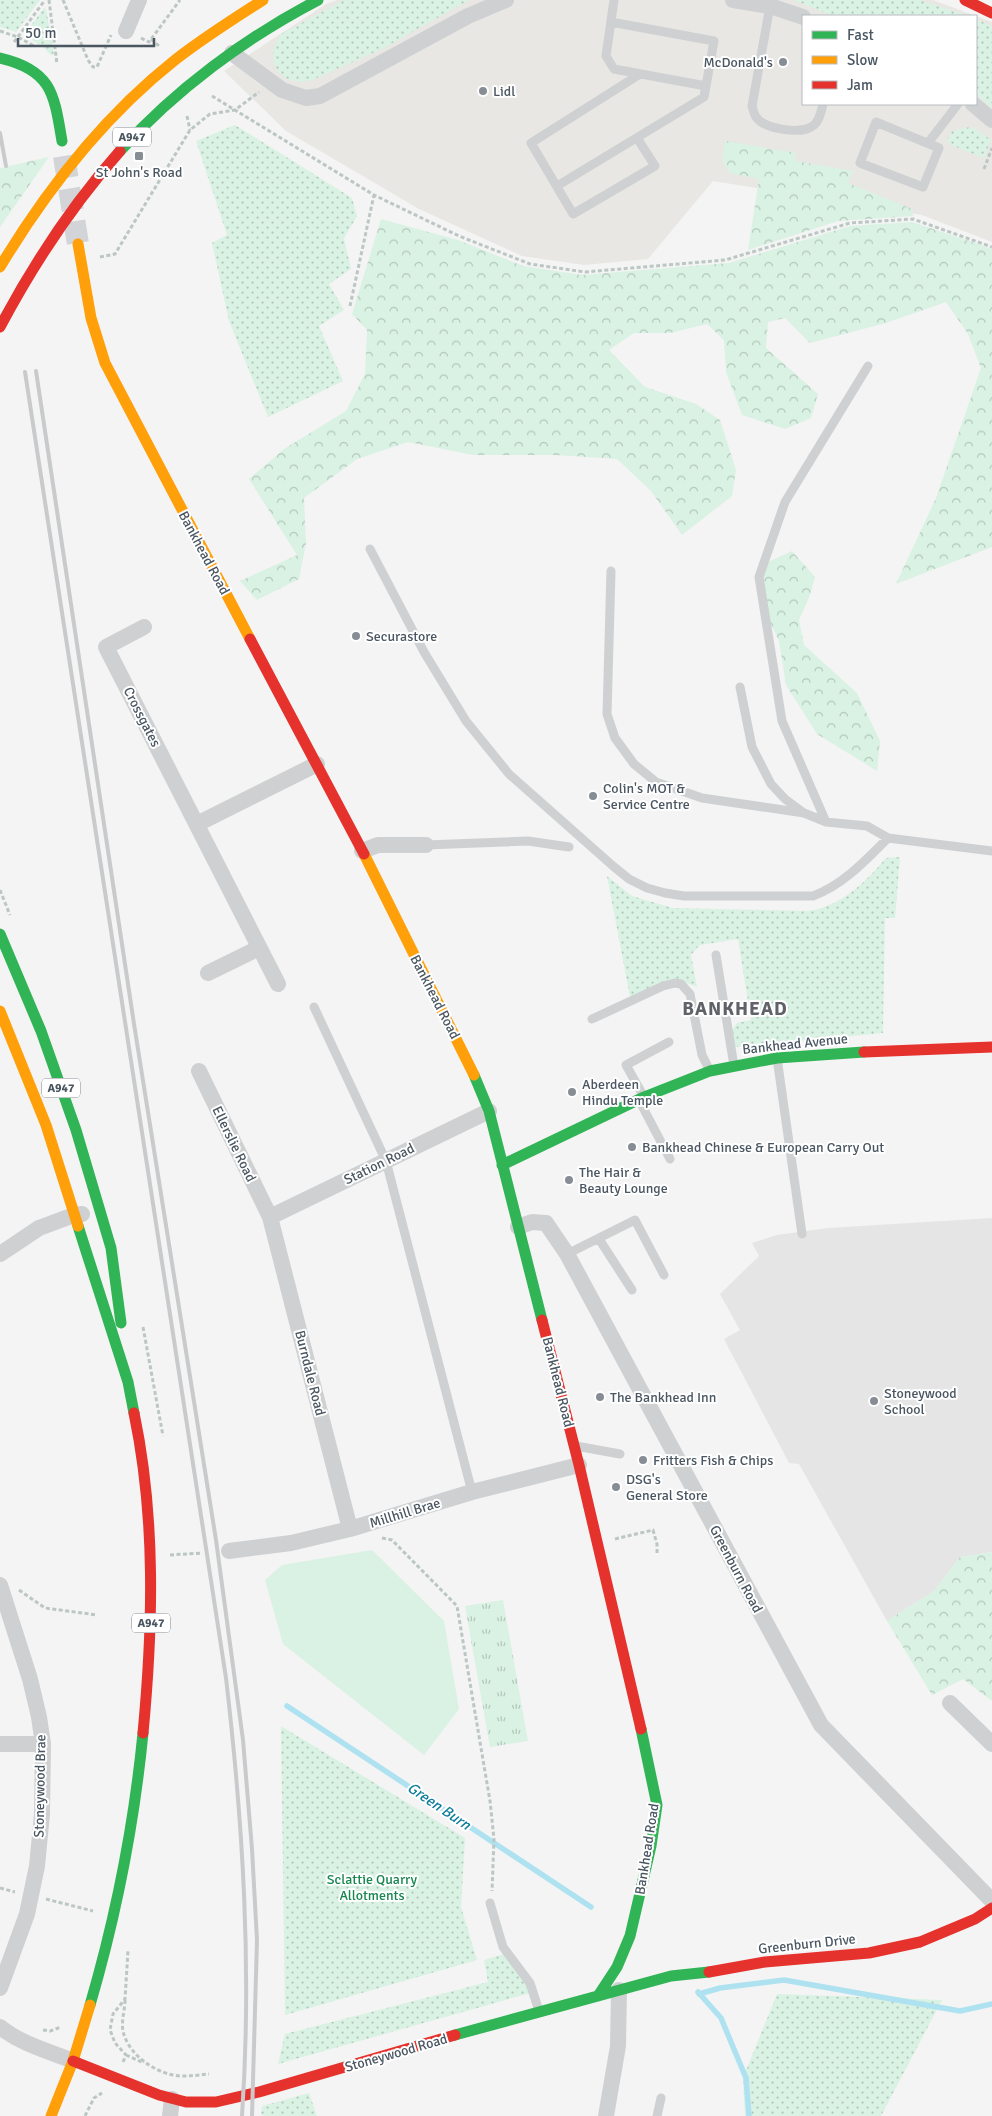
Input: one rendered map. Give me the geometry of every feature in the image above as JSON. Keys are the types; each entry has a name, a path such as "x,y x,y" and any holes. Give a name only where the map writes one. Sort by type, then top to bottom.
{"street":[{"path":"126,30 139,0"},
{"name":"A947","path":"0,267 49,192 100,131 175,60 263,0"},
{"name":"A947","path":"0,327 49,239 76,202 110,161 149,119 192,83 256,36 318,0"},
{"path":"232,53 272,83 293,95 306,98 320,96 468,16 506,0"},
{"path":"733,0 770,6 802,17"},
{"path":"965,0 992,12"},
{"path":"0,58 22,64 42,77 53,93 62,141"},
{"path":"974,105 992,120"},
{"name":"Bankhead Road","path":"78,244 84,291 92,329 105,362 362,851 481,1089 488,1111 598,1543 638,1710 657,1805 646,1870 630,1936 616,1967 598,1996"},
{"name":"Crossgates","path":"144,627 106,647 278,984"},
{"path":"197,824 317,764"},
{"path":"362,851 378,845 426,846"},
{"name":"A947","path":"0,934 41,1030 76,1130 101,1211 115,1273 128,1382 143,1455 149,1537 151,1632 148,1693 136,1798 119,1893 73,2061 51,2116"},
{"path":"208,973 259,948"},
{"name":"A947","path":"0,1011 46,1125 128,1382"},
{"name":"Bankhead Avenue","path":"502,1166 581,1126 710,1071 777,1058 907,1050 992,1048"},
{"name":"Ellerslie Road","path":"199,1070 270,1217"},
{"name":"Station Road","path":"270,1217 488,1111"},
{"path":"0,1254 39,1228 74,1215 101,1211"},
{"name":"Burndale Road","path":"270,1217 350,1529"},
{"name":"Greenburn Road","path":"518,1227 532,1222 546,1222 567,1254 821,1725 992,1901"},
{"name":"Millhill Brae","path":"229,1551 291,1543 350,1529 472,1492 579,1465"},
{"name":"Stoneywood Brae","path":"0,1988 27,1914 37,1866 42,1814 43,1744 39,1717 8,1586"},
{"path":"950,1702 992,1744"},
{"path":"0,1744 43,1744"},
{"name":"Greenburn Drive","path":"619,1990 635,1979 711,1972 765,1962 831,1957 895,1948 920,1942 975,1919 992,1908"},
{"name":"Bankhead Road","path":"630,1936 632,1955"},
{"path":"606,2116 618,2046 619,1990"},
{"name":"Stoneywood Road","path":"73,2061 172,2099 200,2103 239,2098 539,2011 619,1990"},
{"path":"0,2027 10,2035 73,2061"},
{"path":"170,2116 172,2099"}],"lane":[{"path":"614,0 606,56 614,69 706,86"},
{"path":"770,6 763,36 752,106 755,117 765,124 797,132 812,127 820,115 823,105"},
{"path":"557,186 704,97 714,41 611,22"},
{"path":"637,138 654,166 574,214 531,143 640,74"},
{"path":"928,143 957,105"},
{"path":"876,122 928,143 939,148 923,187 860,163 876,122"},
{"path":"826,822 782,721 767,637 759,577 785,502 868,366"},
{"path":"370,549 424,652 466,721 509,774 629,879 647,888 684,896 813,896 828,890 863,862 888,838"},
{"path":"611,571 607,714 615,738 634,764 656,782 702,798 804,813 826,822 867,826 888,838 992,851"},
{"path":"740,687 748,734 760,764 771,784 804,813"},
{"path":"426,846 528,841 569,847"},
{"path":"716,955 734,1066"},
{"path":"592,1019 663,986 675,983 681,984 690,994 702,1055 710,1071"},
{"path":"314,1007 386,1161 472,1492"},
{"path":"669,1042 626,1065 670,1159"},
{"path":"777,1058 802,1234"},
{"path":"567,1254 635,1220 664,1275"},
{"path":"599,1239 632,1290"},
{"path":"574,1445 620,1454"},
{"path":"490,1902 503,1947 530,1983 539,2011"},
{"path":"657,2116 661,2098"}],"path":[{"path":"18,37 45,0"},
{"path":"50,0 57,58 53,93"},
{"path":"109,256 115,254 190,130 210,114 235,110 272,83"},
{"path":"235,110 374,195 459,236 530,264 585,272 725,260 850,223 913,219 992,247"},
{"path":"984,169 992,148"},
{"path":"350,306 374,195"},
{"path":"372,1522 376,1537 392,1540 458,1606 490,1801 494,1839 494,1885 490,1902"},
{"path":"598,1543 653,1530 657,1544 657,1555"},
{"path":"170,1555 202,1552"},
{"path":"8,1586 45,1608 97,1615"},
{"path":"124,1999 122,2028 125,2037 130,2047 147,2064"},
{"path":"30,2044 35,2029 50,2031 64,2025"},
{"path":"126,2055 179,2076 209,2074"},
{"path":"85,2116 94,2098 107,2093"}],"shaded area":[{"path":"337,0 933,0 973,15 802,15 802,105 977,105 977,16 992,22 992,242 922,215 713,181 648,259 584,265 522,256 419,209 286,131 224,71 326,4"},
{"name":"Stoneywood School","path":"992,1218 992,1552 960,1557 934,1591 887,1621 799,1464 789,1463 724,1339 740,1330 720,1294 759,1256 752,1243 777,1235 828,1228"}],"green space":[{"path":"0,0 40,0 16,32 0,27"},
{"path":"344,0 469,0 384,48 312,80 291,80 283,76 277,70 273,54 281,34"},
{"path":"794,0 919,0 966,15 831,15"},
{"path":"44,8 46,9 54,55 51,55 24,35"},
{"path":"977,19 992,26 992,108 977,95"},
{"path":"235,125 352,198 357,216 344,238 351,269 329,284 344,310 319,326 343,381 268,417 229,321 212,243 227,235 196,141"},
{"path":"970,127 991,140 984,158 951,145 947,140 952,131"},
{"path":"725,141 796,153 795,161 853,171 848,183 912,209 913,216 838,221 748,250 759,179 730,173 722,161"},
{"path":"49,157 0,227 0,168"},
{"path":"381,219 458,240 523,266 582,275 729,263 850,226 912,222 992,249 992,547 896,584 936,498 981,368 968,334 946,302 886,323 810,343 785,318 768,322 766,348 818,394 811,418 785,429 742,415 726,372 724,340 707,324 670,333 634,333 609,350 645,387 696,404 720,420 736,470 732,496 682,535 651,491 617,459 556,455 473,455 408,442 357,459 304,498 306,543 299,579 257,600 240,581 297,555 249,479 284,449 346,411 365,374 367,330 352,314"},
{"path":"792,551 815,577 810,595 799,620 804,645 857,693 880,741 877,771 817,734 786,685 779,641 759,599 766,563"},
{"path":"900,857 895,918 885,918 883,1033 733,1046 731,1032 737,1023 751,1020 738,939 700,945 691,955 697,987 676,979 666,981 630,997 607,876 632,896 673,908 807,911 819,909 841,899 861,885 886,858"},
{"path":"372,1550 444,1621 459,1709 424,1755 283,1644 265,1580 282,1565"},
{"path":"992,1552 992,1701 963,1679 932,1695 887,1621 934,1591 960,1557"},
{"path":"503,1600 528,1741 490,1747 465,1606"},
{"name":"Sclattie Quarry Allotments","path":"281,1726 465,1838 461,1907 477,1960 285,2015"},
{"path":"504,1954 527,1985 530,1993 278,2064 285,2034 488,1982 484,1960"},
{"path":"777,1994 942,2000 881,2116 745,2116 743,2078"},
{"path":"309,2093 317,2116 264,2116 261,2114 262,2106"}],"waterway":[{"name":"Green Burn","path":"287,1706 591,1907"},
{"path":"699,1994 720,1988 784,1980 960,2011 992,2004"},
{"name":"Green Burn","path":"698,1992 721,2018 746,2078 749,2116"}],"tunnel":[{"path":"64,156 78,244"}],"railway":[{"path":"0,133 6,166"},
{"path":"36,371 134,1024 216,1540 243,1740 257,1940 252,2116"},
{"path":"25,372 226,1678 237,1787 246,1951 245,2061 242,2116"}],"traffic: fast":[{"path":"120,151 164,107 212,67 264,31 318,0"},
{"path":"0,58 30,69 48,86 53,97 62,141"},
{"path":"0,934 41,1031 76,1130 111,1248 121,1323"},
{"path":"502,1165 644,1097 710,1071 777,1058 864,1052"},
{"path":"474,1075 489,1111 542,1320"},
{"path":"78,1226 128,1382 134,1413"},
{"path":"598,1996 617,1967 630,1936 651,1846 657,1805 641,1729"},
{"path":"90,2005 108,1938 123,1870 135,1802 143,1733"},
{"path":"455,2035 671,1976 709,1972"}],"traffic: slow":[{"path":"0,267 57,182 100,130 124,105 175,60 263,0"},
{"path":"78,244 91,318 105,363 250,639"},
{"path":"364,854 474,1075"},
{"path":"0,1011 46,1125 78,1226"},
{"path":"51,2116 73,2061 90,2005"}],"traffic: jam":[{"path":"965,0 992,13"},
{"path":"0,327 40,257 86,192 120,151"},
{"path":"250,639 364,854"},
{"path":"864,1052 992,1047"},
{"path":"542,1320 579,1465 641,1729"},
{"path":"134,1413 146,1492 149,1532 149,1653 143,1733"},
{"path":"709,1972 765,1962 869,1953 920,1942 975,1919 992,1908"},
{"path":"73,2061 159,2095 186,2102 216,2102 259,2092 455,2035"}],"place":[{"name":"McDonald's","path":"783,62"},
{"name":"Lidl","path":"483,91"},
{"name":"St John's Road","path":"139,156"},
{"name":"Securastore","path":"356,636"},
{"name":"Colin's MOT & Service Centre","path":"593,796"},
{"name":"Aberdeen Hindu Temple","path":"572,1092"},
{"name":"Bankhead Chinese & European Carry Out","path":"632,1147"},
{"name":"The Hair & Beauty Lounge","path":"569,1180"},
{"name":"The Bankhead Inn","path":"600,1397"},
{"name":"Stoneywood School","path":"874,1401"},
{"name":"Fritters Fish & Chips","path":"643,1460"},
{"name":"DSG's General Store","path":"616,1487"}],"district":[{"name":"BANKHEAD","path":"735,1009"}]}
